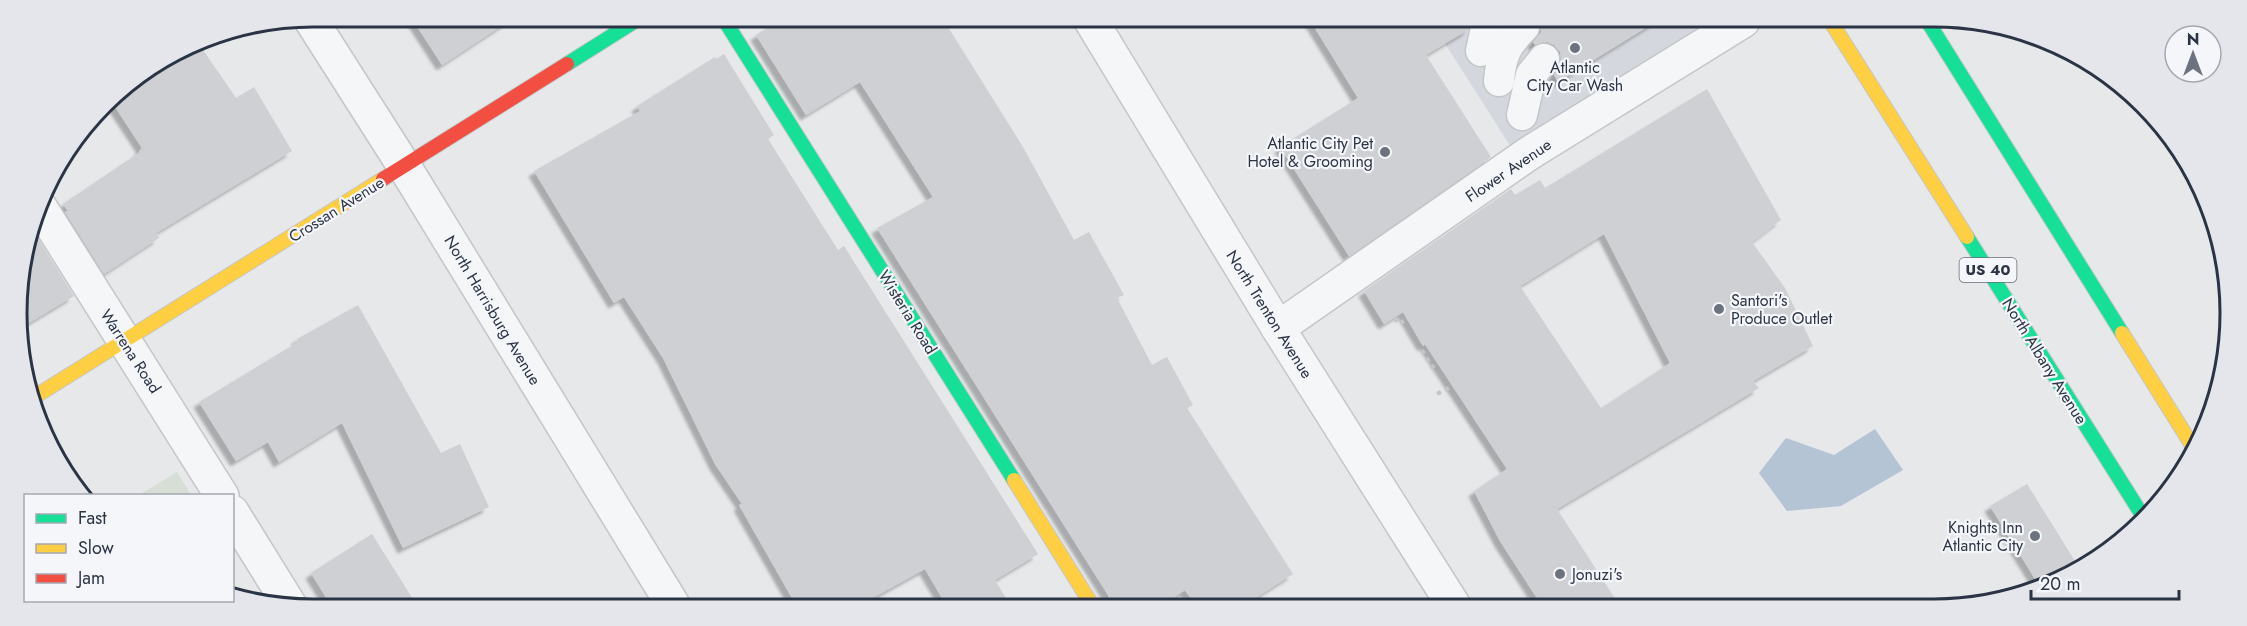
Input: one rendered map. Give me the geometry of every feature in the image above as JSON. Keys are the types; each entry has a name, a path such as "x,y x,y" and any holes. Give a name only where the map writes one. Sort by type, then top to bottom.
{"main road":[{"name":"Crossan Avenue","path":"39,394 626,27"},
{"name":"Wisteria Road","path":"729,27 1088,599"},
{"name":"North Albany Avenue","path":"1834,27 2140,511"},
{"path":"1931,27 2190,441"}],"street":[{"name":"North Harrisburg Avenue","path":"315,27 404,165 669,599"},
{"name":"North Trenton Avenue","path":"1095,27 1278,328 1450,599"},
{"name":"Flower Avenue","path":"1278,328 1528,154 1733,27"},
{"name":"Warrena Road","path":"45,214 221,494"},
{"path":"234,515 285,597"}],"lane":[{"path":"1481,51 1487,27"},
{"path":"1499,81 1501,62 1510,42 1524,27"},
{"path":"1522,115 1531,75 1544,59"}],"path":[{"path":"1395,318 1398,324 1407,319"},
{"path":"1422,350 1432,367 1438,364"},
{"path":"1437,394 1452,386"}],"shaded area":[{"path":"1434,27 1742,27 1523,166"},
{"path":"177,472 190,494 141,494"}],"water":[{"path":"1875,429 1903,470 1841,506 1787,511 1759,473 1786,438 1834,455"}],"building":[{"path":"417,27 500,27 442,65"},
{"path":"768,27 948,27 1023,147 1074,240 1089,232 1124,295 1117,298 1152,365 1167,357 1193,405 1187,408 1293,574 1254,599 1191,599 1185,590 1172,599 1110,599 877,228 933,197 860,82 806,115 756,35"},
{"name":"Atlantic City Pet Hotel & Grooming","path":"1314,27 1469,27 1468,30 1426,55 1491,157 1349,256 1280,147 1358,98"},
{"name":"Atlantic City Car Wash","path":"1541,27 1647,27 1558,82 1554,75 1561,62 1560,52 1554,45 1547,42 1535,45 1533,42 1541,32"},
{"path":"203,49 236,98 254,87 292,151 156,233 159,238 104,274 65,212 68,211 63,204 140,152 142,148 115,107 154,75"},
{"path":"724,54 774,135 768,139 838,250 844,246 1038,554 995,580 1006,599 942,599 925,569 871,599 793,599 739,505 742,504 715,464 663,358 624,297 614,303 534,171 640,111 637,106 715,57 716,59"},
{"path":"1707,89 1781,220 1752,242 1785,288 1813,346 1753,381 1759,388 1557,509 1615,599 1537,599 1500,541 1474,491 1507,469 1425,344 1423,346 1403,312 1384,324 1364,291 1511,189 1515,195 1540,180 1545,188","holes":["1604,234 1670,363 1601,408 1520,286"]},
{"path":"37,237 74,296 28,324 29,276"},
{"path":"358,305 441,453 460,444 489,507 403,548 342,423 279,462 268,442 236,461 199,402 298,342 297,339"},
{"name":"Knights Inn Atlantic City","path":"2027,484 2076,562 2036,580 1990,506"},
{"path":"372,534 413,599 327,599 311,573"}],"traffic: fast":[{"path":"567,64 626,27"},
{"path":"729,27 1014,480"},
{"path":"1931,27 2122,333"},
{"path":"1967,237 2140,511"}],"traffic: slow":[{"path":"1834,27 1967,237"},
{"path":"39,394 383,179"},
{"path":"2122,333 2190,441"},
{"path":"1014,480 1088,599"}],"traffic: jam":[{"path":"383,179 567,64"}],"place":[{"name":"Atlantic City Car Wash","path":"1575,48"},
{"name":"Atlantic City Pet Hotel & Grooming","path":"1385,152"},
{"name":"Santori's Produce Outlet","path":"1719,309"},
{"name":"Knights Inn Atlantic City","path":"2035,536"},
{"name":"Jonuzi's","path":"1560,574"}]}
